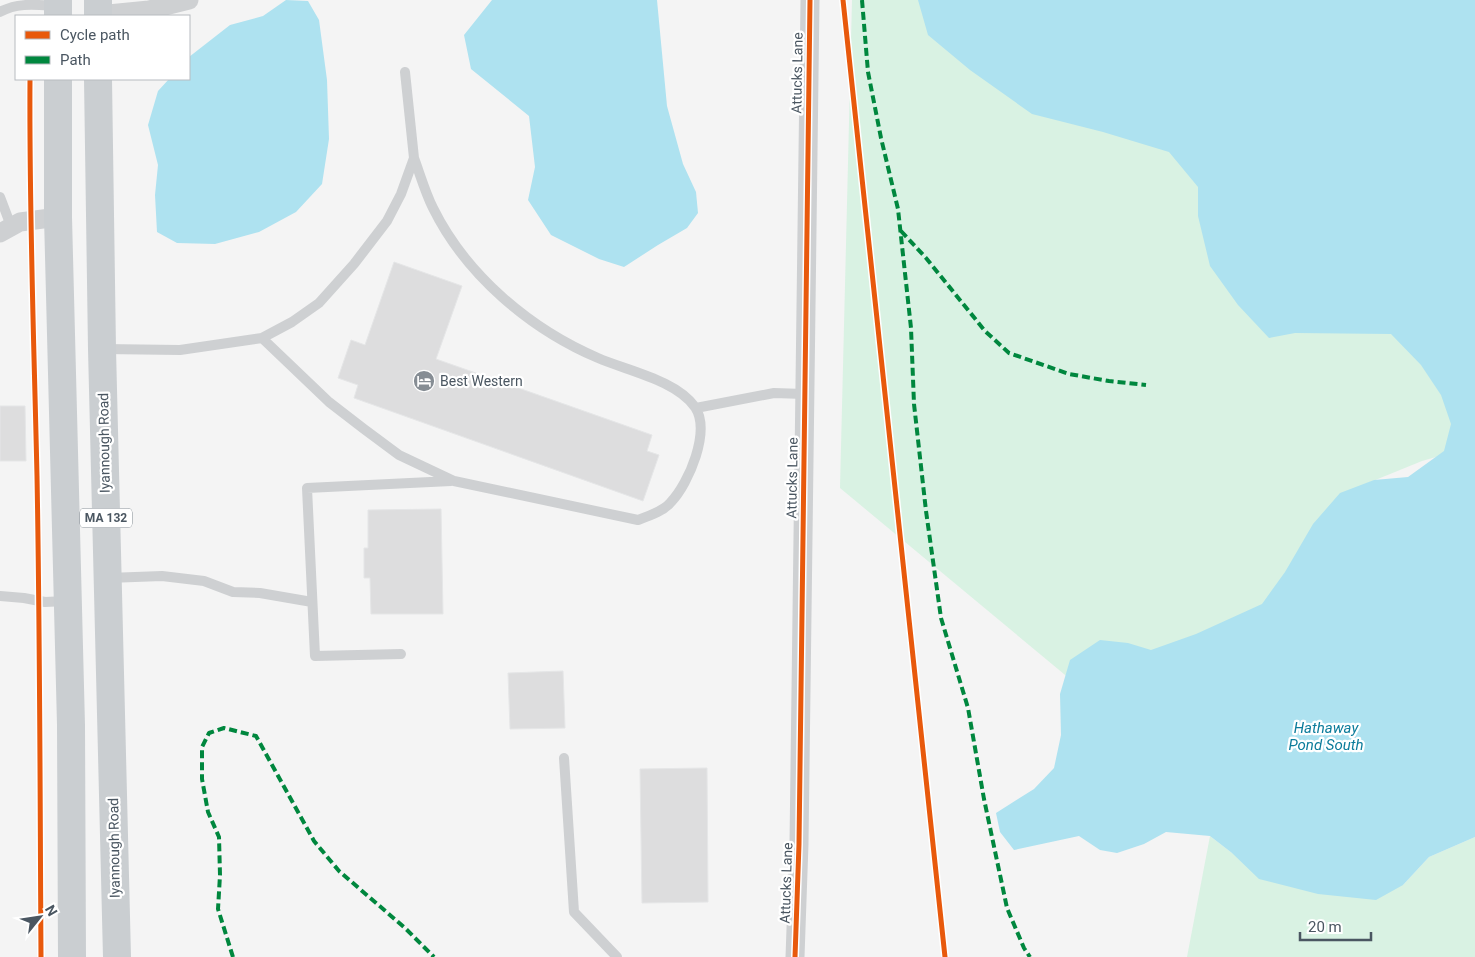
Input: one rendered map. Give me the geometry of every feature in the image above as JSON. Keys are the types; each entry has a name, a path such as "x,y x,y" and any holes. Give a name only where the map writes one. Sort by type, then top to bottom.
{"main road":[{"name":"MA 132","path":"58,80 58,217 71,726 72,957"},
{"name":"Iyannough Road","path":"98,80 102,349 117,957"}],"street":[{"path":"98,10 149,10 189,0"},
{"name":"Attucks Lane","path":"795,957 799,844 810,0"},
{"path":"5,229 20,222 58,217"}],"lane":[{"path":"0,12 6,3 58,8"},
{"path":"262,338 329,402 364,429 399,455 454,481 638,520 670,504 684,482 694,460 701,424 696,408 685,396 670,385 566,344 528,319 475,271 455,246 432,208 414,158 405,72"},
{"path":"102,349 180,350 262,338 292,322 318,303 354,264 387,221 402,194 414,158"},
{"path":"0,197 5,229"},
{"path":"696,408 774,392 804,394"},
{"path":"402,654 315,656 307,488 454,481"},
{"path":"107,578 162,576 204,581 233,592 260,593 312,602"},
{"path":"0,596 45,602 68,600"},
{"path":"564,758 574,912 618,957"}],"green space":[{"path":"852,0 948,0 1175,129 1385,318 1454,376 1450,453 1422,461 1368,483 1353,492 1272,598 1229,630 1082,689 840,488"},
{"path":"1210,836 1232,853 1403,885 1429,857 1475,837 1475,957 1187,957"}],"water":[{"path":"286,0 308,1 319,20 327,80 329,139 322,184 296,212 259,232 215,244 177,243 157,232 155,195 158,165 148,125 158,91 168,80 190,80 190,56 230,25 263,16"},
{"path":"492,0 657,0 667,106 683,164 696,192 698,213 687,228 624,267 599,259 551,235 528,200 535,167 529,116 471,69 464,35"},
{"name":"Hathaway Pond South","path":"918,0 1475,0 1475,837 1429,857 1403,885 1376,900 1318,894 1259,879 1232,853 1210,836 1166,832 1144,844 1117,853 1100,850 1079,836 1014,850 1000,832 996,813 1034,789 1054,768 1061,735 1060,694 1070,660 1100,640 1128,643 1151,650 1196,634 1262,604 1285,572 1313,524 1340,493 1374,480 1408,477 1444,451 1451,424 1441,395 1421,365 1391,334 1295,333 1269,338 1238,305 1210,266 1198,216 1198,187 1169,152 1103,132 1032,114 970,70 928,35"}],"building":[{"name":"Best Western","path":"394,262 462,286 436,359 652,435 647,451 659,455 643,501 354,398 358,385 338,378 351,340 365,345"},
{"path":"0,406 25,406 26,461 0,461"},
{"path":"441,509 443,614 371,614 370,578 364,578 364,548 368,548 368,510"},
{"path":"563,671 565,728 510,729 508,673"},
{"path":"707,768 708,902 642,903 640,769"}],"marked path":[{"path":"862,0 868,72 898,209 911,328 914,404 941,618 968,708 984,799 1007,908 1024,948 1030,957"},
{"path":"901,231 926,258 985,331 1009,353 1069,374 1146,385"},
{"path":"233,957 218,909 220,875 219,837 208,812 202,779 202,747 209,733 224,728 256,736 314,841 339,871 405,928 434,957"}],"cycle path":[{"path":"795,957 799,844 810,0"},
{"path":"843,0 945,957"},
{"path":"30,80 31,228 39,596 41,957"}],"place":[{"name":"Best Western","path":"424,381"}]}
